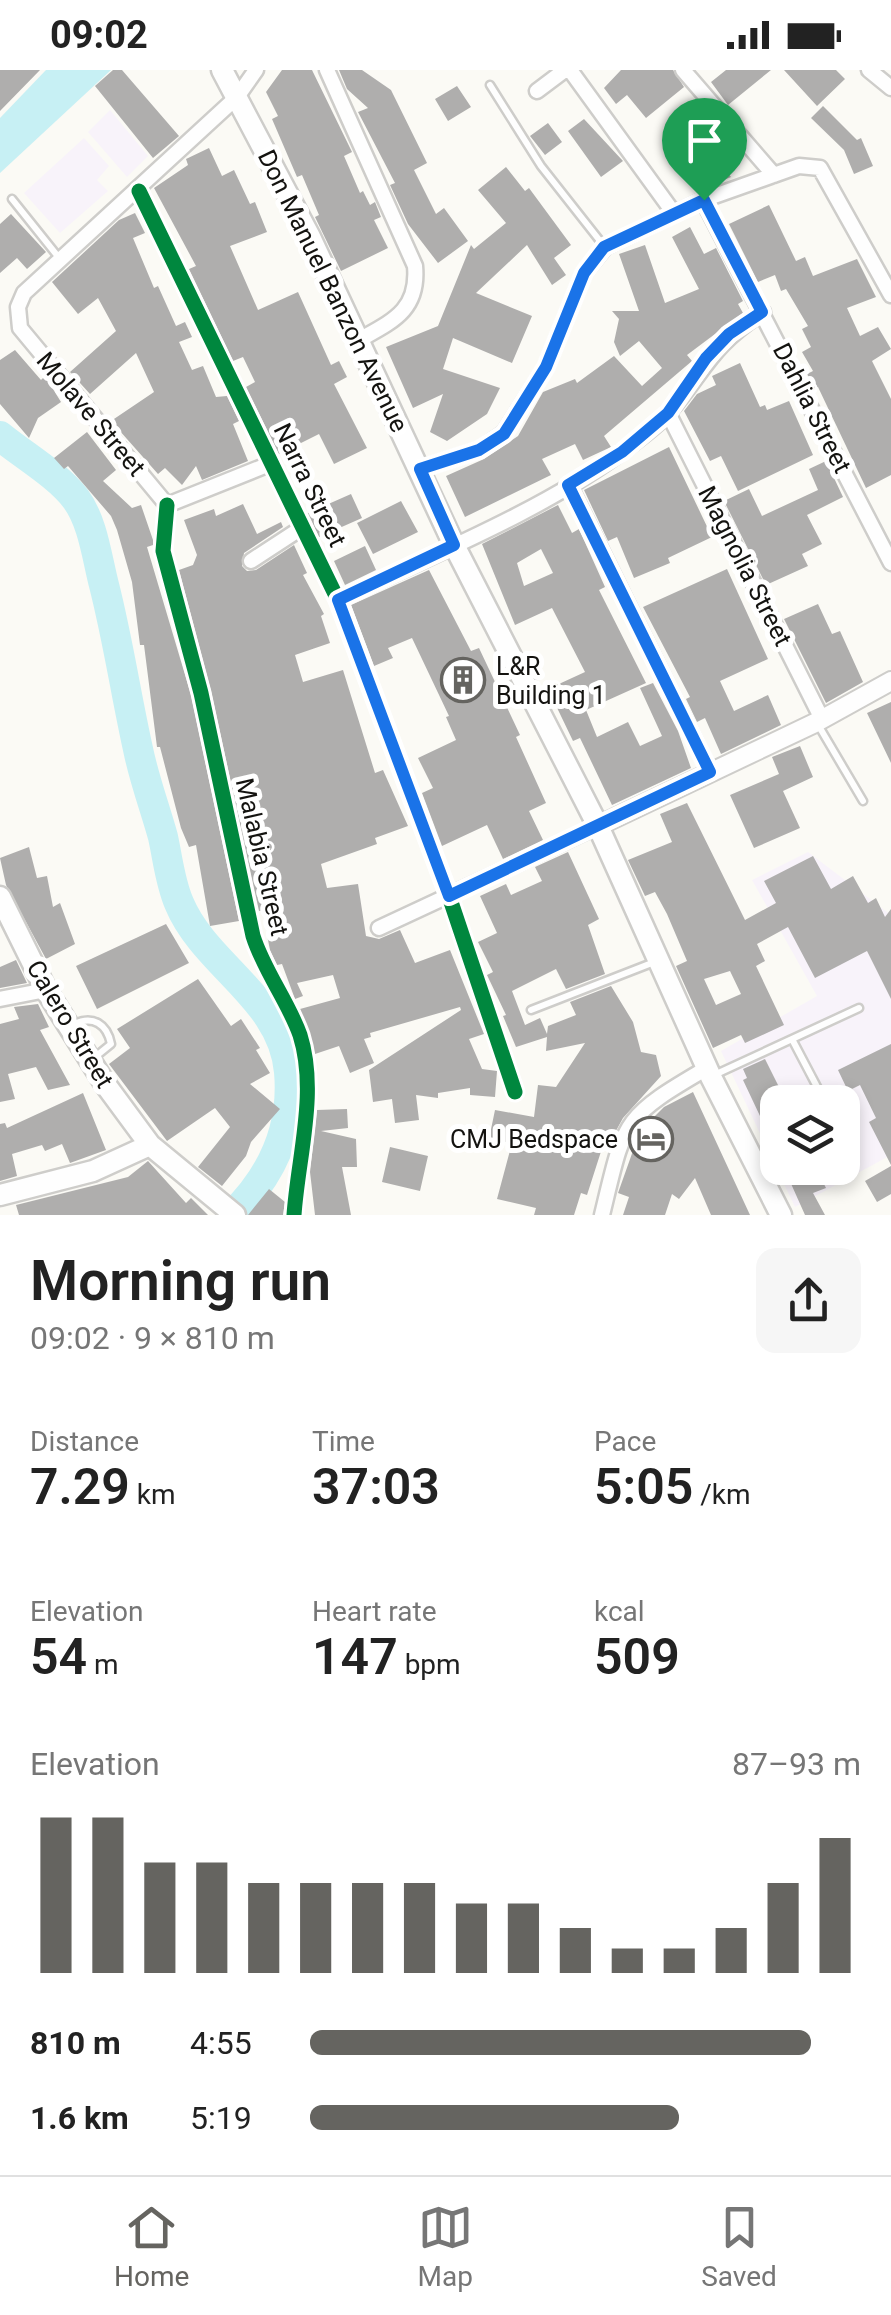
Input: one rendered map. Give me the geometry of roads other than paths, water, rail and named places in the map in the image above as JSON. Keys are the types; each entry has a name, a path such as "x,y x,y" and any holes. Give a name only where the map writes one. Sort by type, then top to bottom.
{"main road":[{"name":"Don Manuel Banzon Avenue","path":"222,70 359,340 454,545 598,826 709,1072 781,1215"},
{"name":"Calero Street","path":"0,897 46,990 150,1144 235,1215"},
{"path":"0,1195 93,1171 150,1144"}],"street":[{"name":"Molave Street","path":"168,505 20,328 18,307 24,293 237,97 256,70"},
{"path":"327,70 415,266 417,286 411,304 400,318 359,340"},
{"path":"538,90 567,70 673,212"},
{"path":"683,70 774,175"},
{"path":"869,70 891,88"},
{"path":"420,469 479,450 504,434 546,367 584,273 604,247 704,200 800,166 820,168 891,295"},
{"name":"Narra Street","path":"139,191 338,600 449,896 515,1092"},
{"name":"Dahlia Street","path":"704,200 891,563"},
{"path":"338,600 454,545 622,452 668,413 706,358 729,334 762,312"},
{"name":"Magnolia Street","path":"668,413 819,720"},
{"path":"168,505 272,463"},
{"path":"568,485 710,772"},
{"name":"Malabia Street","path":"168,505 163,552 201,693 253,936 299,1032 306,1060 307,1096 294,1215"},
{"path":"251,560 302,527"},
{"path":"378,928 598,826 891,682"},
{"path":"0,999 46,990"},
{"path":"602,1215 620,1140 634,1116 653,1100 709,1072"}],"lane":[{"path":"490,85 540,166 604,247"},
{"path":"12,199 61,260"},
{"path":"819,720 863,801"},
{"path":"531,1010 658,960"},
{"path":"709,1072 793,1040 860,1008"},
{"path":"69,1027 88,1018 98,1021 109,1034 111,1044 90,1060"},
{"path":"793,1040 816,1085"}],"water":[{"path":"46,70 111,70 0,173 0,118"}],"waterway":[{"path":"0,436 60,482 87,518 140,760 176,895 206,946 258,1003 284,1046 290,1093 284,1132 269,1167 232,1215"}],"place":[{"name":"L&R Building 1","path":"463,680"},
{"name":"CMJ Bedspace","path":"651,1139"}]}
